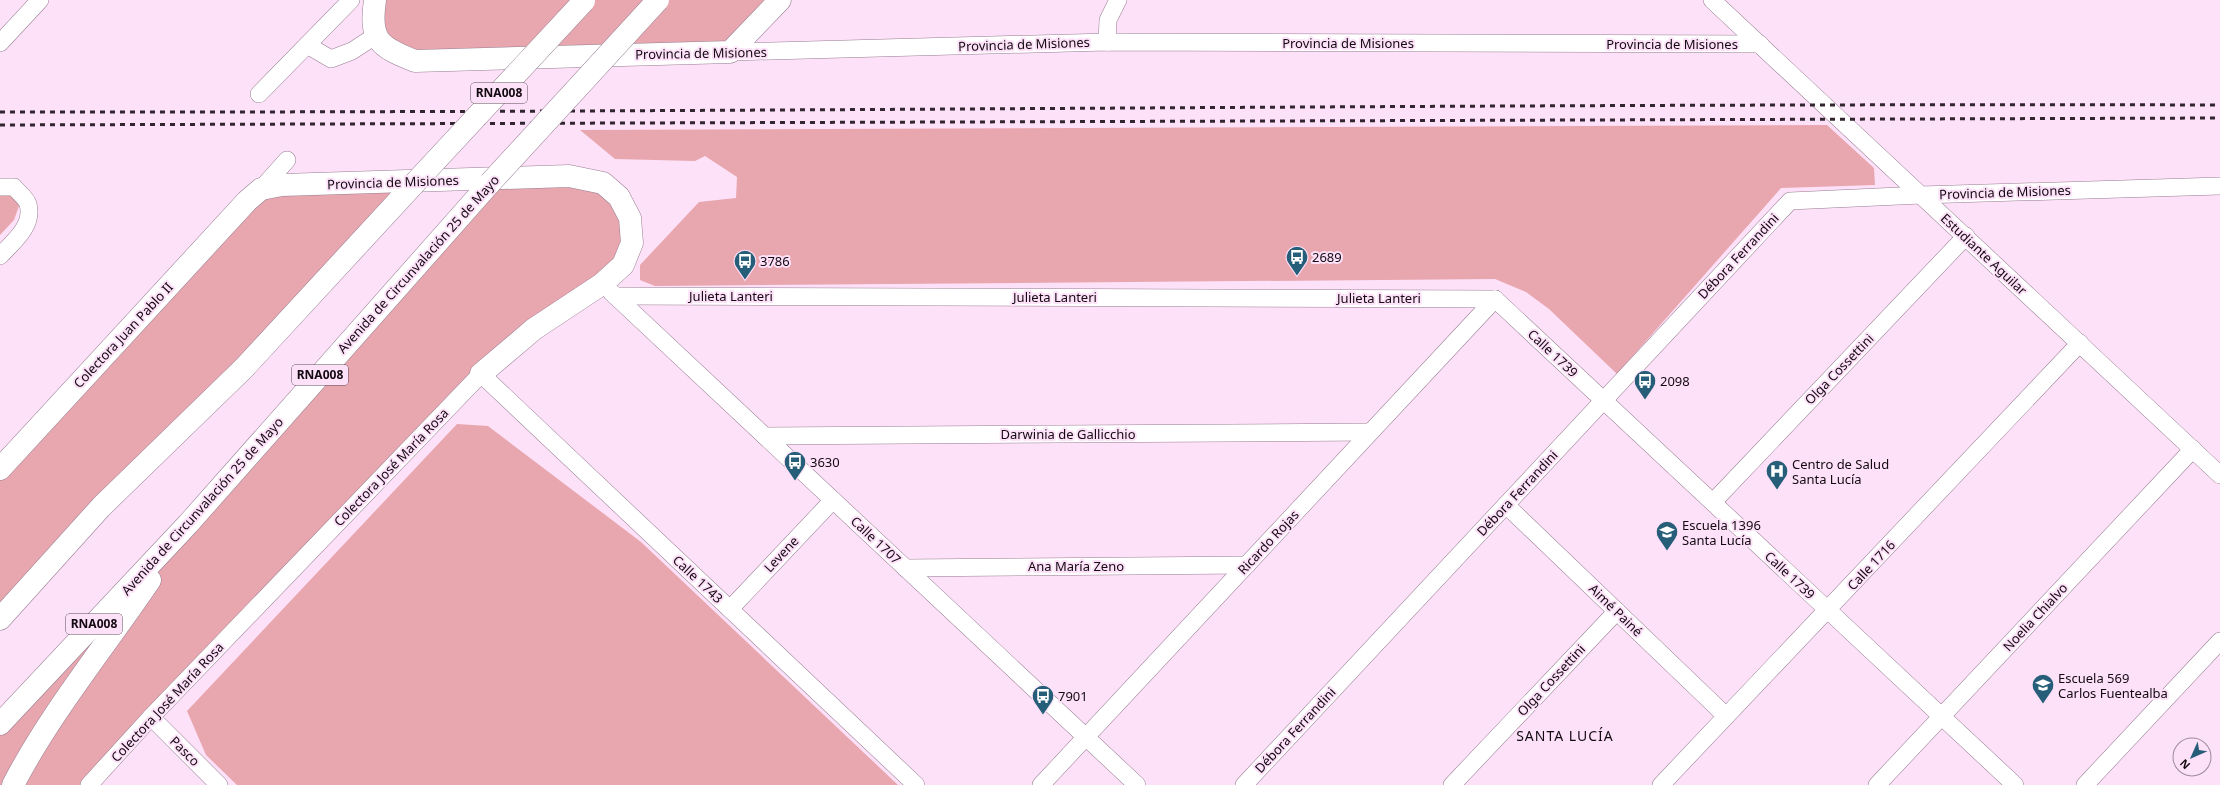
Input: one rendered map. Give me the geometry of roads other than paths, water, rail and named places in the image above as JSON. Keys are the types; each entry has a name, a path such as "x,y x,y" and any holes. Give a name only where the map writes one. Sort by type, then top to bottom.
{"main road":[{"path":"374,0 372,18 375,36"},
{"name":"RNA008","path":"0,619 101,507 244,368 585,0"},
{"name":"Avenida de Circunvalación 25 de Mayo","path":"0,724 188,524 452,224 658,0"},
{"path":"730,52 780,0"},
{"name":"Provincia de Misiones","path":"375,36 391,52 414,61 730,52"},
{"name":"Provincia de Misiones","path":"254,195 282,185 569,176"},
{"name":"Colectora José María Rosa","path":"481,374 534,329 608,290 623,265 632,244 630,218 620,197 602,183 569,176"},
{"name":"Colectora Juan Pablo II","path":"0,469 254,195"},
{"path":"0,596 101,507"},
{"path":"13,785 29,754 58,710 188,524"}],"street":[{"path":"0,43 40,0"},
{"path":"259,94 351,0"},
{"path":"1107,42 1108,20 1118,0"},
{"name":"Estudiante Aguilar","path":"1712,0 2220,475"},
{"path":"307,45 331,59 352,51 375,36"},
{"name":"Provincia de Misiones","path":"730,52 1107,42 1760,44"},
{"name":"Colectora Juan Pablo II","path":"254,195 287,160"},
{"name":"Provincia de Misiones","path":"1790,201 1921,195 2220,186"},
{"path":"0,187 14,187 28,202 29,217 23,232 0,256"},
{"name":"Débora Ferrandini","path":"1244,785 1790,201"},
{"name":"Olga Cossettini","path":"1713,502 1966,236"},
{"name":"Julieta Lanteri","path":"608,290 1495,299"},
{"name":"Calle 1707","path":"608,290 1138,785"},
{"name":"Calle 1739","path":"1495,299 2015,785"},
{"name":"Ricardo Rojas","path":"1041,785 1495,299"},
{"name":"Calle 1716","path":"1662,785 2080,343"},
{"name":"Calle 1743","path":"481,374 916,785"},
{"name":"Colectora José María Rosa","path":"89,785 151,717 481,374"},
{"name":"Darwinia de Gallicchio","path":"765,436 1370,432"},
{"name":"Noelia Chialvo","path":"1877,785 2193,449"},
{"name":"Levene","path":"730,609 833,500"},
{"name":"Aimé Painé","path":"1506,505 1726,716"},
{"name":"Ana María Zeno","path":"905,568 1247,565"},
{"name":"Olga Cossettini","path":"1452,785 1617,611"},
{"path":"2086,785 2220,641"},
{"name":"Pasco","path":"151,717 219,785"}],"railway":[{"path":"0,112 555,111 1665,105 2220,105"},
{"path":"0,125 2220,118"}],"place":[{"name":"2689","path":"1297,276"},
{"name":"3786","path":"745,280"},
{"name":"2098","path":"1645,400"},
{"name":"3630","path":"795,482"},
{"name":"Centro de Salud Santa Lucía","path":"1777,490"},
{"name":"Escuela 1396 Santa Lucía","path":"1667,552"},
{"name":"Escuela 569 Carlos Fuentealba","path":"2043,704"},
{"name":"7901","path":"1043,716"}],"district":[{"name":"SANTA LUCÍA","path":"1565,736"}]}
